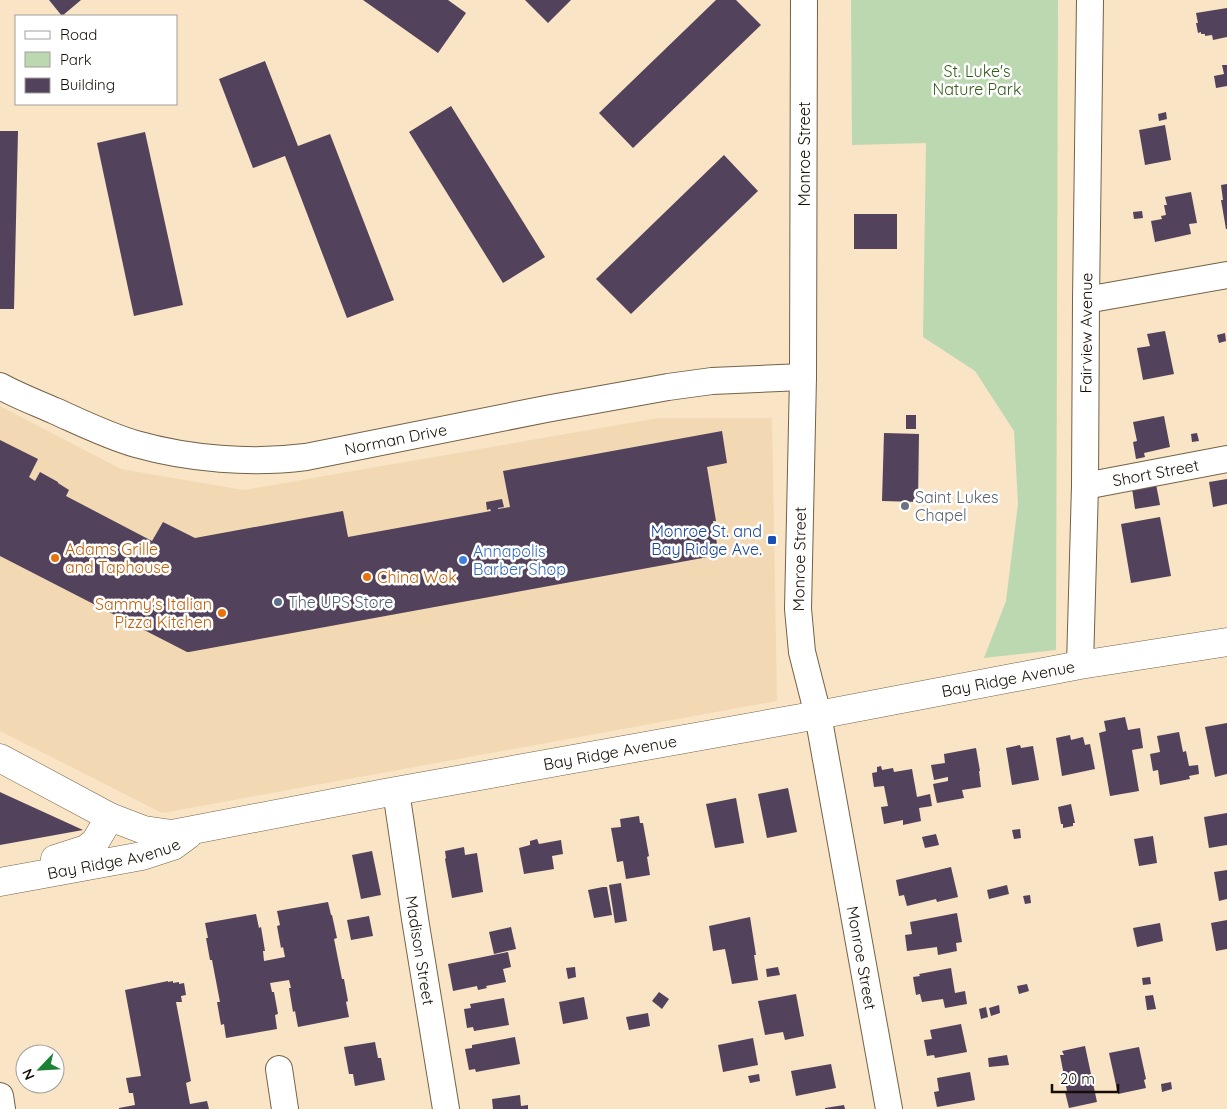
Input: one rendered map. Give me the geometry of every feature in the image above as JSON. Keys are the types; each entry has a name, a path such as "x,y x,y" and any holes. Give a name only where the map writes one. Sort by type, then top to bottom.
{"main road":[{"name":"Bay Ridge Avenue","path":"11,881 142,856 173,846 198,828 818,715 1080,665 1227,642"},
{"path":"0,758 110,817 144,830 172,834 198,828"},
{"path":"11,881 42,862 86,849 95,842 110,817"}],"street":[{"name":"Monroe Street","path":"804,0 803,377 798,609 802,652 818,715 889,1109"},
{"name":"Fairview Avenue","path":"1080,665 1085,486 1090,0"},
{"path":"1086,300 1227,275"},
{"name":"Norman Drive","path":"0,386 92,428 135,444 178,454 212,458 286,460 668,387 712,381 803,377"},
{"name":"Short Street","path":"1085,486 1227,459"},
{"name":"Madison Street","path":"396,791 446,1109"},
{"path":"279,1069 285,1109"},
{"path":"0,1096 2,1109"}],"shaded area":[{"path":"0,406 121,469 244,490 658,418 772,418 777,701 162,813 0,731"}],"green space":[{"name":"St. Luke's Nature Park","path":"851,0 1058,0 1056,650 984,658 1006,601 1018,504 1014,431 975,371 923,337 926,143 852,145"}],"building":[{"path":"49,0 81,0 63,15"},
{"path":"363,0 448,0 466,13 438,53"},
{"path":"525,0 571,0 548,23"},
{"path":"716,0 736,0 761,25 633,148 599,113"},
{"path":"1227,8 1227,37 1213,40 1212,35 1205,36 1201,32 1198,33 1196,13"},
{"path":"265,61 298,146 330,134 394,300 347,318 285,156 253,168 219,79"},
{"path":"1222,65 1227,65 1227,86 1216,88 1214,76 1224,74"},
{"path":"451,106 545,257 503,283 409,132"},
{"path":"1166,112 1167,119 1159,121 1158,114"},
{"path":"1165,125 1171,160 1145,165 1139,130"},
{"path":"0,131 18,131 14,309 0,309"},
{"path":"145,132 183,305 134,316 97,143"},
{"path":"724,155 758,191 631,314 596,279"},
{"path":"1227,184 1226,229 1221,200 1223,200 1221,185"},
{"path":"1191,192 1197,223 1189,224 1191,234 1155,242 1151,221 1162,219 1161,216 1166,215 1164,205 1167,205 1165,197"},
{"path":"1142,211 1143,218 1134,219 1133,212"},
{"path":"854,214 897,214 897,249 854,249"},
{"path":"1165,331 1174,374 1143,380 1137,348 1150,346 1147,334"},
{"path":"1225,333 1226,341 1219,343 1217,335"},
{"path":"906,415 916,415 916,429 906,429"},
{"path":"1164,416 1170,447 1144,453 1145,457 1136,459 1133,442 1137,441 1133,422"},
{"path":"722,431 727,463 707,467 716,521 713,521 719,555 189,652 0,556 0,440 38,459 29,477 35,481 40,472 69,490 66,496 152,541 163,522 195,538 343,511 348,537 491,511 490,509 487,510 486,502 502,499 504,507 498,509 510,507 503,471"},
{"path":"884,433 919,434 918,502 882,501"},
{"path":"1197,433 1199,441 1192,442 1191,434"},
{"path":"1227,479 1227,504 1213,507 1209,482"},
{"path":"1156,484 1160,505 1135,509 1132,488"},
{"path":"1160,517 1171,576 1131,583 1121,524"},
{"path":"1125,717 1128,730 1140,728 1143,748 1132,750 1139,791 1110,796 1099,733 1106,731 1104,721"},
{"path":"1227,723 1227,774 1215,777 1205,727"},
{"path":"1179,732 1183,752 1186,751 1189,766 1198,765 1199,774 1189,776 1190,779 1160,785 1158,770 1153,771 1150,754 1160,752 1157,736"},
{"path":"1070,735 1071,740 1083,737 1085,745 1090,744 1095,769 1062,776 1056,738"},
{"path":"1020,745 1021,748 1033,746 1039,780 1012,785 1006,748"},
{"path":"976,748 981,787 962,790 964,798 937,803 933,784 948,781 948,777 934,780 931,765 945,763 944,754"},
{"path":"881,766 882,770 893,768 894,772 912,769 917,797 930,794 932,806 919,808 921,821 903,825 903,820 884,824 881,807 888,806 884,786 874,787 872,773 877,772 877,767"},
{"path":"788,788 797,832 767,838 758,794"},
{"path":"0,792 2,793 83,830 0,845"},
{"path":"736,798 744,843 715,848 706,804"},
{"path":"1071,804 1075,823 1073,823 1073,826 1063,828 1058,807"},
{"path":"1227,813 1227,845 1209,848 1204,817"},
{"path":"639,816 640,823 643,823 649,856 647,857 650,875 626,879 623,861 617,862 611,828 621,827 620,819"},
{"path":"1020,829 1021,838 1014,839 1012,830"},
{"path":"936,834 939,845 925,848 922,837"},
{"path":"1153,836 1157,863 1139,866 1134,839"},
{"path":"537,839 539,844 561,840 563,854 552,856 554,869 524,874 519,848 530,845 530,841"},
{"path":"464,847 465,855 477,853 483,892 452,898 445,851"},
{"path":"372,851 381,895 361,899 352,855"},
{"path":"951,867 958,897 937,902 936,899 907,906 904,895 899,896 896,880"},
{"path":"1227,870 1227,899 1219,901 1214,872"},
{"path":"621,883 627,921 615,923 609,885"},
{"path":"1007,885 1009,894 989,899 987,890"},
{"path":"607,887 612,915 594,918 588,890"},
{"path":"1030,895 1031,903 1025,904 1023,896"},
{"path":"328,902 337,938 334,939 342,979 344,979 349,1017 298,1027 295,1011 293,1012 289,980 270,983 272,992 274,992 278,1014 275,1015 277,1029 226,1038 224,1024 221,1025 217,1002 220,1002 212,960 210,960 205,923 256,914 259,928 261,927 265,951 263,951 264,961 285,957 283,947 281,948 277,926 280,925 277,911"},
{"path":"957,913 962,942 956,943 957,951 938,955 937,947 907,951 905,935 912,934 910,922"},
{"path":"369,916 373,936 351,940 347,920"},
{"path":"750,917 758,980 732,984 725,949 713,951 709,926"},
{"path":"1227,920 1227,949 1216,951 1211,923"},
{"path":"1160,923 1163,941 1137,947 1133,928"},
{"path":"511,927 516,949 494,954 489,932"},
{"path":"508,952 511,967 503,969 506,982 486,986 487,988 478,990 477,986 453,991 448,964"},
{"path":"575,967 576,977 568,979 566,968"},
{"path":"778,967 780,975 767,977 766,969"},
{"path":"951,968 955,993 965,991 967,1004 945,1008 943,999 922,1002 920,994 916,995 913,977 920,976 919,974"},
{"path":"1150,977 1151,984 1143,985 1142,978"},
{"path":"173,981 173,983 179,982 179,984 184,983 186,995 181,996 182,1002 176,1002 191,1081 186,1083 190,1104 207,1101 209,1109 119,1109 135,1105 133,1093 129,1093 126,1078 141,1076 125,990"},
{"path":"1027,984 1029,991 1019,994 1017,986"},
{"path":"659,992 669,999 662,1009 652,1001"},
{"path":"796,994 804,1036 785,1040 783,1032 765,1035 758,1001"},
{"path":"1153,995 1156,1009 1147,1010 1145,996"},
{"path":"584,997 588,1019 563,1024 559,1002"},
{"path":"504,998 509,1025 474,1031 473,1027 467,1028 464,1009 471,1008 470,1004"},
{"path":"999,1005 1000,1013 991,1016 989,1008"},
{"path":"986,1007 988,1017 981,1019 979,1009"},
{"path":"648,1013 650,1026 629,1030 626,1017"},
{"path":"961,1024 967,1052 935,1058 934,1055 927,1056 924,1040 932,1039 930,1030"},
{"path":"515,1037 520,1064 476,1072 475,1069 469,1070 465,1049 472,1048 472,1045"},
{"path":"753,1038 758,1065 723,1072 718,1045"},
{"path":"375,1042 378,1058 381,1058 385,1080 355,1086 353,1074 349,1074 344,1047"},
{"path":"1085,1046 1097,1102 1069,1108 1060,1055 1064,1055 1062,1051"},
{"path":"1139,1047 1146,1079 1144,1080 1146,1088 1118,1094 1109,1053"},
{"path":"1007,1055 1009,1065 989,1067 988,1058"},
{"path":"831,1064 836,1088 796,1096 791,1071"},
{"path":"970,1072 975,1100 937,1107 934,1092 939,1091 937,1078"},
{"path":"759,1074 760,1081 750,1083 748,1076"},
{"path":"1171,1082 1172,1089 1162,1092 1161,1084"},
{"path":"520,1095 521,1106 528,1105 528,1109 493,1109 492,1099"},
{"path":"844,1105 845,1109 825,1109 825,1108"}],"place":[{"name":"Saint Lukes Chapel","path":"905,506"},
{"name":"Monroe St. and Bay Ridge Ave.","path":"772,540"},
{"name":"Adams Grille and Taphouse","path":"55,558"},
{"name":"Annapolis Barber Shop","path":"463,560"},
{"name":"China Wok","path":"367,577"},
{"name":"The UPS Store","path":"278,602"},
{"name":"Sammy's Italian Pizza Kitchen","path":"222,613"}]}
